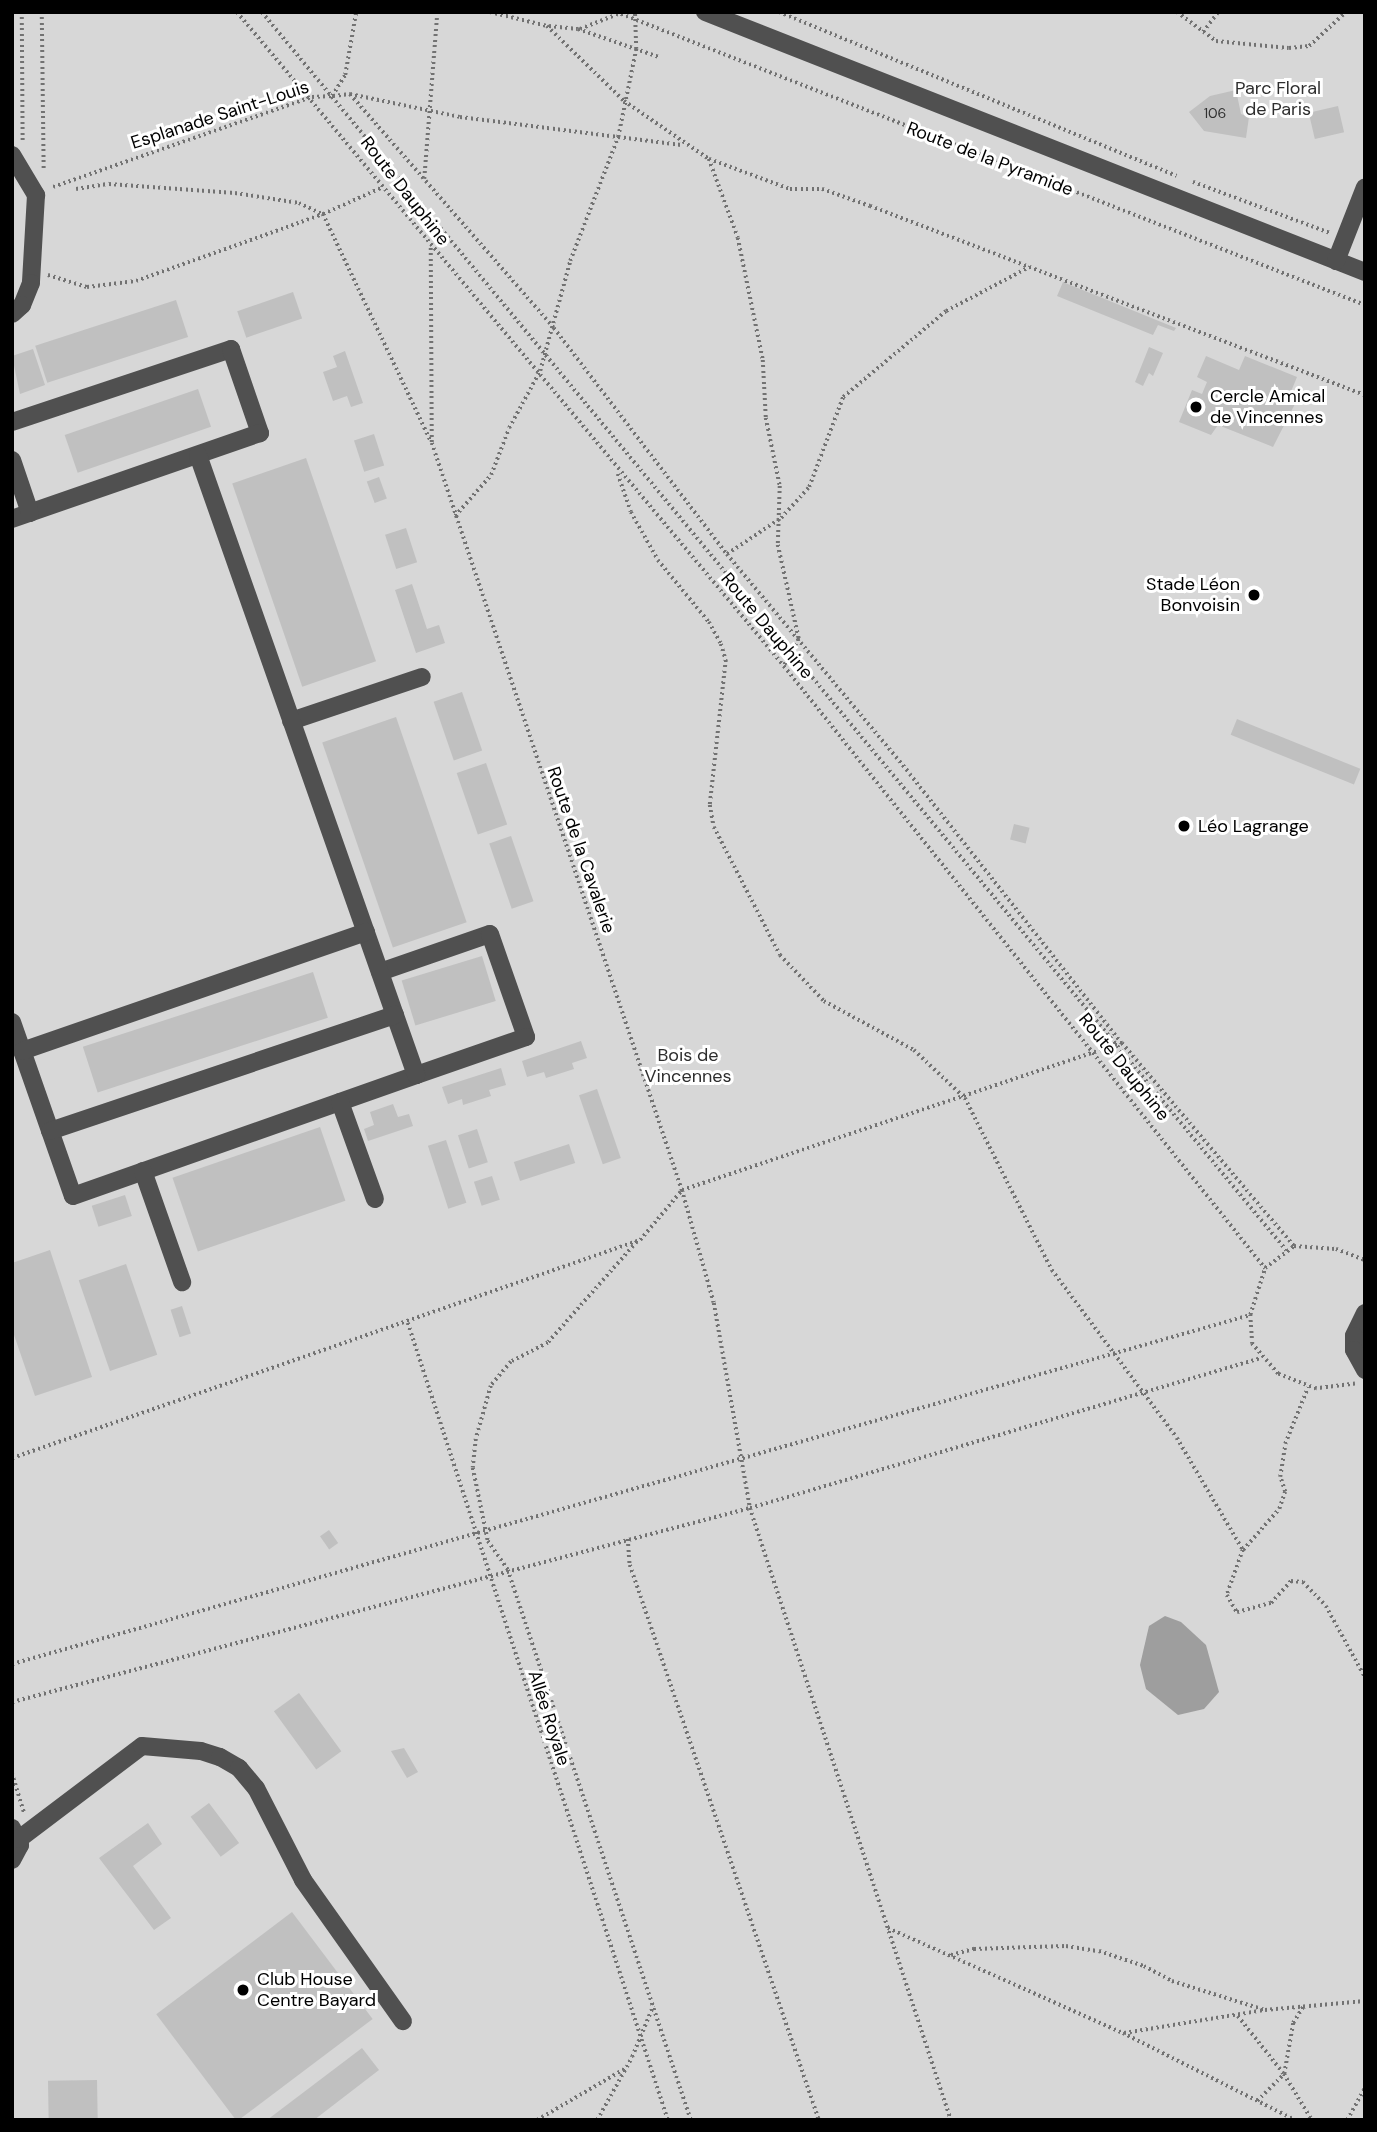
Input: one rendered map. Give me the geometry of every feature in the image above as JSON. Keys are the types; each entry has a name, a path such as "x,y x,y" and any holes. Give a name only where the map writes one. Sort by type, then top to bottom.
{"street":[{"name":"Route de la Pyramide","path":"705,12 1365,272"},
{"path":"12,155 36,195 28,294 12,314"},
{"path":"1336,261 1365,187"},
{"path":"12,422 232,349 260,433 12,519"},
{"path":"198,455 416,1075"},
{"path":"12,460 30,513"},
{"path":"291,721 422,677"},
{"path":"22,1051 366,932"},
{"path":"12,1022 73,1196 526,1037 490,934 380,972"},
{"path":"50,1130 395,1015"},
{"path":"340,1102 375,1199"},
{"path":"143,1171 182,1282"},
{"path":"1360,1377 1354,1336 1365,1313"},
{"path":"12,1860 16,1833 142,1746 201,1751 220,1757 239,1768 256,1788 303,1880 402,2021"}],"path":[{"path":"22,12 23,171"},
{"path":"42,12 42,164 52,187"},
{"name":"Route Dauphine","path":"237,12 300,89 312,97 431,248 540,371 617,471 783,666 1265,1268"},
{"name":"Route Dauphine","path":"262,12 1286,1250"},
{"name":"Esplanade Saint-Louis","path":"36,195 52,187 312,97 332,96 345,75 356,12"},
{"path":"424,179 437,12"},
{"path":"490,12 547,26 578,29 659,57"},
{"path":"454,516 491,475 509,428 540,371 554,328 570,261 618,137 636,49 635,12"},
{"path":"779,12 1186,180 1345,239"},
{"path":"1177,12 1216,41 1310,46 1346,12"},
{"path":"1203,32 1218,12"},
{"path":"578,29 619,13"},
{"name":"Route de la Pyramide","path":"619,13 1365,305"},
{"path":"547,26 624,101 683,145 709,159 790,189 822,189 1365,395"},
{"path":"350,94 554,328 727,554 799,639 1122,1043 1294,1246"},
{"path":"332,96 350,94 429,111 683,145"},
{"path":"709,159 738,238 763,360 781,518 778,545 799,639 783,666"},
{"path":"76,189 109,184 235,193 299,203 323,214 432,443"},
{"path":"32,270 87,287 136,281 323,214 383,187"},
{"name":"Route de la Cavalerie","path":"431,248 432,443 454,516 682,1190 714,1303 744,1457"},
{"path":"727,554 781,518 810,487 843,397 946,312 1031,267"},
{"path":"617,471 631,512 658,560 721,644 726,660 712,816 780,955 824,1001 914,1050 965,1098 1052,1270 1145,1392 1200,1475 1243,1550"},
{"path":"682,1190 965,1098 1122,1043"},
{"name":"Allée Royale","path":"682,1190 548,1343 512,1362 491,1386 475,1440 473,1468 488,1541 509,1570 691,2120"},
{"path":"12,1458 408,1323 640,1240"},
{"path":"1360,1377 1344,1388 1308,1387 1278,1374 1261,1358 1252,1344 1250,1315 1265,1268 1294,1246 1336,1249 1365,1260"},
{"path":"12,1664 487,1527 744,1457 1112,1351 1250,1315"},
{"name":"Allée Royale","path":"408,1323 487,1574 668,2120"},
{"path":"12,1702 487,1574 750,1508 1261,1358"},
{"path":"1308,1387 1284,1444 1280,1477 1285,1492 1279,1509 1243,1550 1227,1595 1237,1612 1271,1603 1291,1581 1303,1582 1326,1606 1365,1677"},
{"path":"744,1457 750,1508 951,2120"},
{"path":"628,1539 630,1564 819,2120"},
{"path":"12,1773 24,1811 16,1833"},
{"path":"887,1928 1123,2033 1295,2120"},
{"path":"950,1956 974,1950 1066,1946 1099,1951 1144,1966 1172,1981 1265,2010"},
{"path":"1123,2033 1265,2010 1365,2001"},
{"path":"597,2120 626,2068 653,2006"},
{"path":"1256,2102 1284,2074 1293,2023 1303,2007"},
{"path":"1238,2015 1284,2074 1312,2120"},
{"path":"537,2120 626,2068"},
{"path":"1347,2120 1365,2088"}],"green space":[{"name":"Bois de Vincennes","path":"12,12 1365,12 1365,2120 12,2120"}],"shaded area":[{"path":"1165,1616 1181,1622 1206,1645 1219,1692 1204,1709 1178,1715 1146,1689 1140,1665 1149,1626"}],"building":[{"path":"1236,90 1241,114 1249,117 1246,138 1204,131 1189,112 1210,96"},
{"path":"1338,106 1344,132 1315,139 1309,113"},
{"path":"1063,282 1176,328 1174,331 1158,325 1153,335 1057,296"},
{"path":"293,292 302,318 246,338 237,311"},
{"path":"176,300 188,337 47,383 35,346"},
{"path":"1149,347 1163,353 1153,376 1149,373 1143,386 1135,382"},
{"path":"33,349 45,385 20,394 12,356"},
{"path":"345,351 363,403 351,407 347,396 333,401 323,372 337,367 333,356"},
{"path":"1206,356 1239,370 1245,356 1297,377 1290,394 1298,398 1273,447 1218,425 1211,435 1179,422 1192,390 1202,394 1207,382 1197,377"},
{"path":"198,389 211,427 78,473 65,435"},
{"path":"374,434 384,465 364,472 354,440"},
{"path":"306,458 376,661 302,687 232,483"},
{"path":"379,477 387,499 375,503 367,481"},
{"path":"406,528 417,562 396,569 385,535"},
{"path":"412,584 427,629 439,625 445,643 416,653 395,590"},
{"path":"462,692 482,751 454,760 434,702"},
{"path":"396,717 467,922 393,948 322,742"},
{"path":"1237,719 1360,769 1354,785 1231,735"},
{"path":"486,763 507,824 478,835 457,773"},
{"path":"1014,824 1030,828 1026,843 1010,840"},
{"path":"511,836 533,901 512,909 489,843"},
{"path":"482,956 496,1001 415,1026 402,981"},
{"path":"313,972 328,1018 98,1092 83,1047"},
{"path":"581,1041 587,1058 572,1063 574,1069 546,1078 544,1072 527,1077 522,1061"},
{"path":"501,1068 506,1085 489,1090 491,1096 463,1105 462,1099 448,1104 442,1087"},
{"path":"597,1089 621,1158 603,1164 579,1095"},
{"path":"393,1104 398,1117 409,1114 413,1126 368,1141 364,1129 374,1125 370,1112"},
{"path":"320,1127 345,1201 198,1252 172,1178"},
{"path":"477,1129 488,1162 469,1168 458,1135"},
{"path":"446,1140 466,1203 448,1209 428,1146"},
{"path":"569,1144 575,1163 520,1181 514,1162"},
{"path":"492,1176 500,1200 482,1206 474,1182"},
{"path":"125,1195 132,1216 99,1227 92,1206"},
{"path":"50,1250 92,1377 35,1396 12,1329 12,1263"},
{"path":"126,1264 157,1355 110,1371 79,1280"},
{"path":"182,1306 191,1334 180,1337 171,1310"},
{"path":"329,1530 338,1543 329,1549 320,1536"},
{"path":"299,1693 341,1751 316,1769 274,1711"},
{"path":"404,1748 418,1772 407,1778 391,1751"},
{"path":"209,1803 239,1843 221,1857 191,1817"},
{"path":"148,1823 162,1844 133,1866 171,1918 154,1930 99,1858"},
{"path":"292,1912 373,2019 236,2120 156,2014"},
{"path":"362,2048 379,2070 314,2120 267,2120"},
{"path":"97,2080 98,2120 49,2120 48,2081"}],"place":[{"name":"Cercle Amical de Vincennes","path":"1196,407"},
{"name":"Stade Léon Bonvoisin","path":"1254,595"},
{"name":"Léo Lagrange","path":"1184,826"},
{"name":"Club House Centre Bayard","path":"243,1990"}],"park label":[{"name":"Parc Floral de Paris","path":"1278,99"}]}
